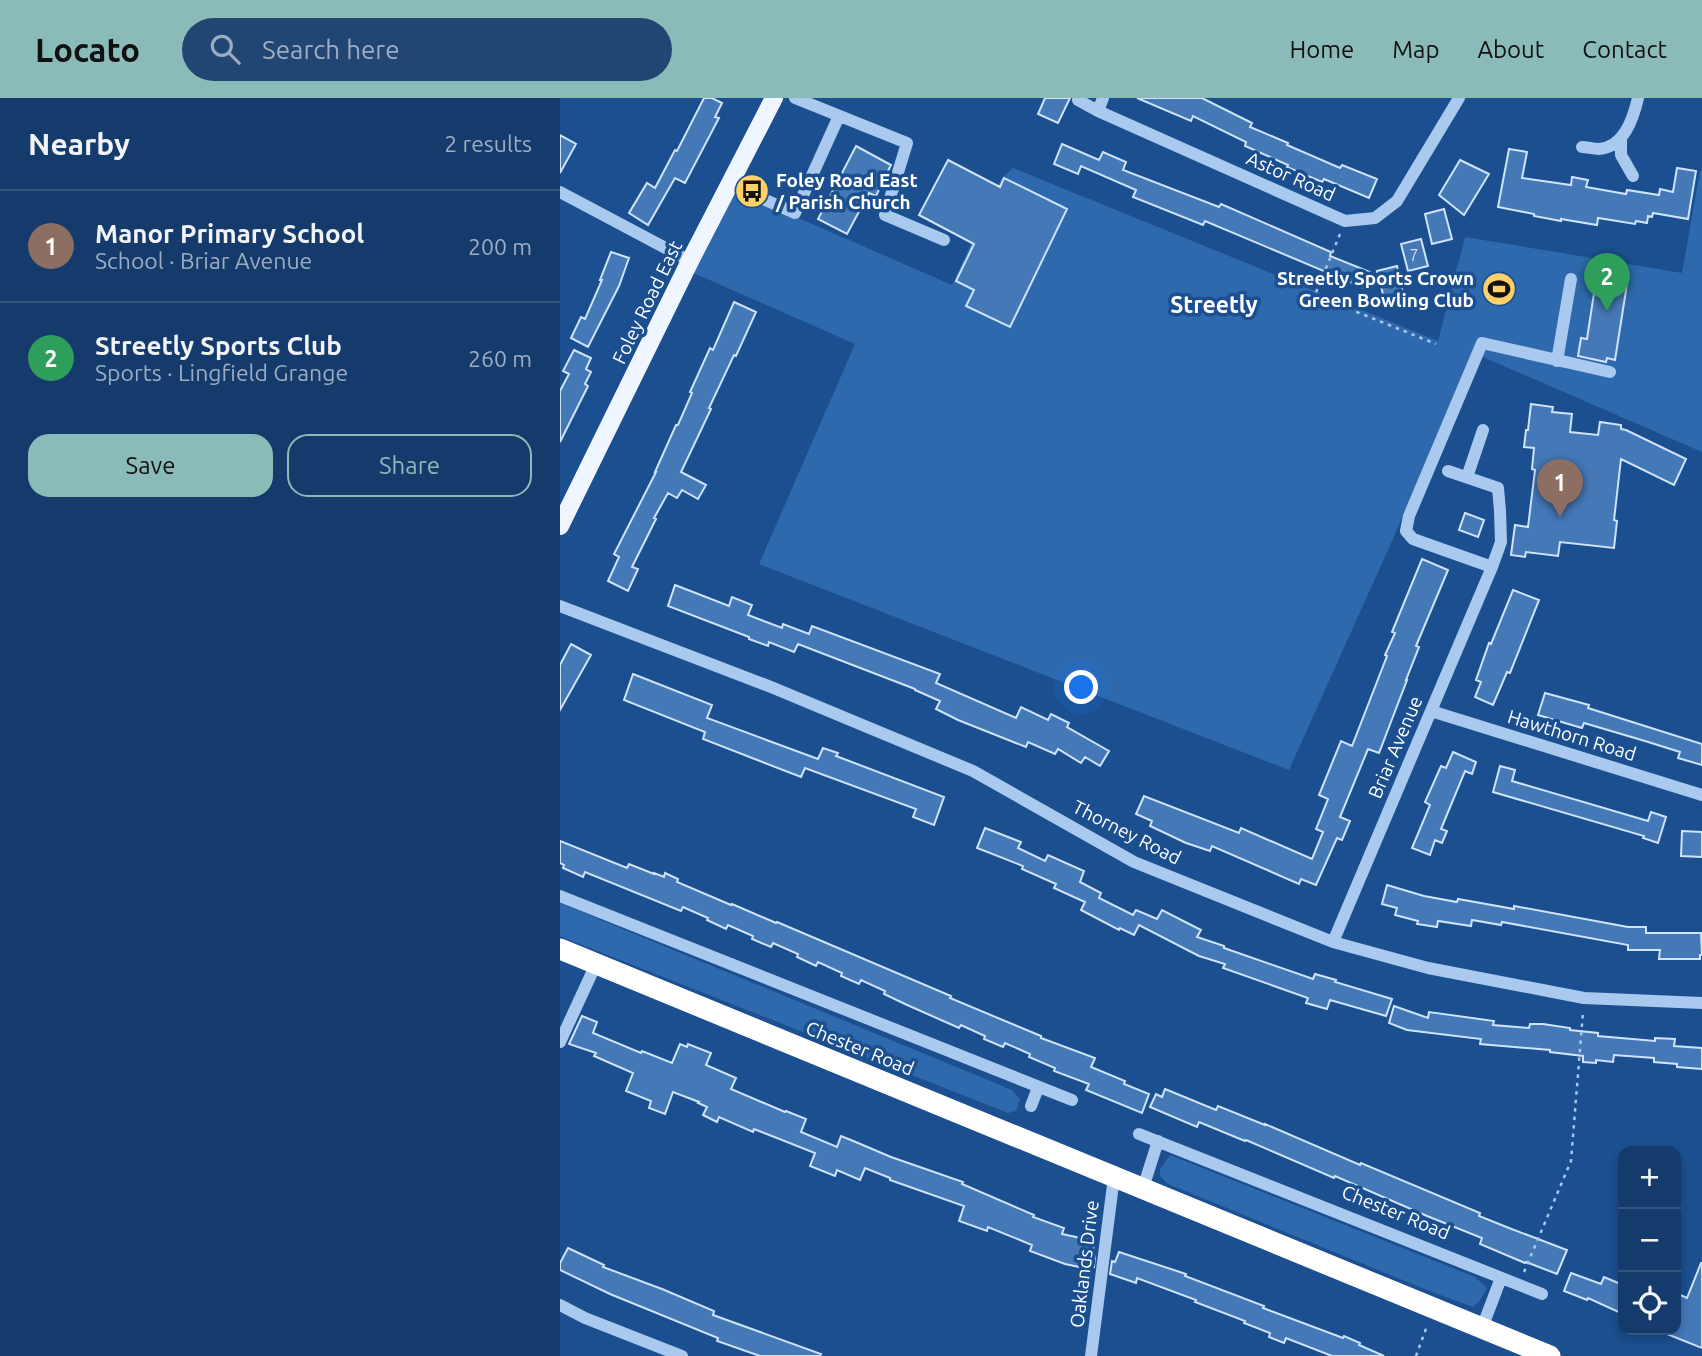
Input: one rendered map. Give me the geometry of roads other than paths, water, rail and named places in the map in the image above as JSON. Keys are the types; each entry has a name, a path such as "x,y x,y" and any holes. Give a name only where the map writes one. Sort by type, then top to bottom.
{"highway":[{"name":"Chester Road","path":"560,949 1550,1356"}],"main road":[{"name":"Foley Road East","path":"560,526 690,261 774,98"}],"street":[{"path":"795,98 907,143 885,215 944,240"},
{"path":"1098,111 1103,98"},
{"name":"Astor Road","path":"1078,100 1345,221 1375,218 1397,201 1459,98"},
{"path":"1633,176 1621,155 1621,139 1638,98"},
{"path":"729,184 795,213 839,116"},
{"path":"1582,147 1601,149 1621,139"},
{"path":"560,192 690,261"},
{"path":"1557,360 1571,279"},
{"path":"1492,567 1413,539 1406,531 1409,516 1482,343 1610,372"},
{"path":"1448,471 1467,477 1483,430"},
{"name":"Briar Avenue","path":"1333,942 1501,542 1498,488 1467,477"},
{"name":"Thorney Road","path":"560,606 771,687 973,771 1134,862 1333,942 1428,968 1584,998 1702,1003"},
{"name":"Hawthorn Road","path":"1431,711 1702,795"},
{"name":"Chester Road","path":"560,896 1072,1100"},
{"path":"560,1042 596,964"},
{"path":"1031,1105 1038,1088"},
{"name":"Chester Road","path":"1139,1134 1542,1294"},
{"path":"1143,1188 1158,1141"},
{"name":"Oaklands Drive","path":"1091,1356 1114,1177"},
{"path":"1482,1328 1501,1278"},
{"path":"560,1305 585,1318 682,1356"}],"place":[{"name":"Foley Road East / Parish Church","path":"752,191"},
{"name":"Streetly Sports Crown Green Bowling Club","path":"1499,289"},
{"name":"Streetly Sports Club","path":"1607,311"},
{"name":"Manor Primary School","path":"1560,517"}],"district":[{"name":"Streetly","path":"1214,305"}]}
